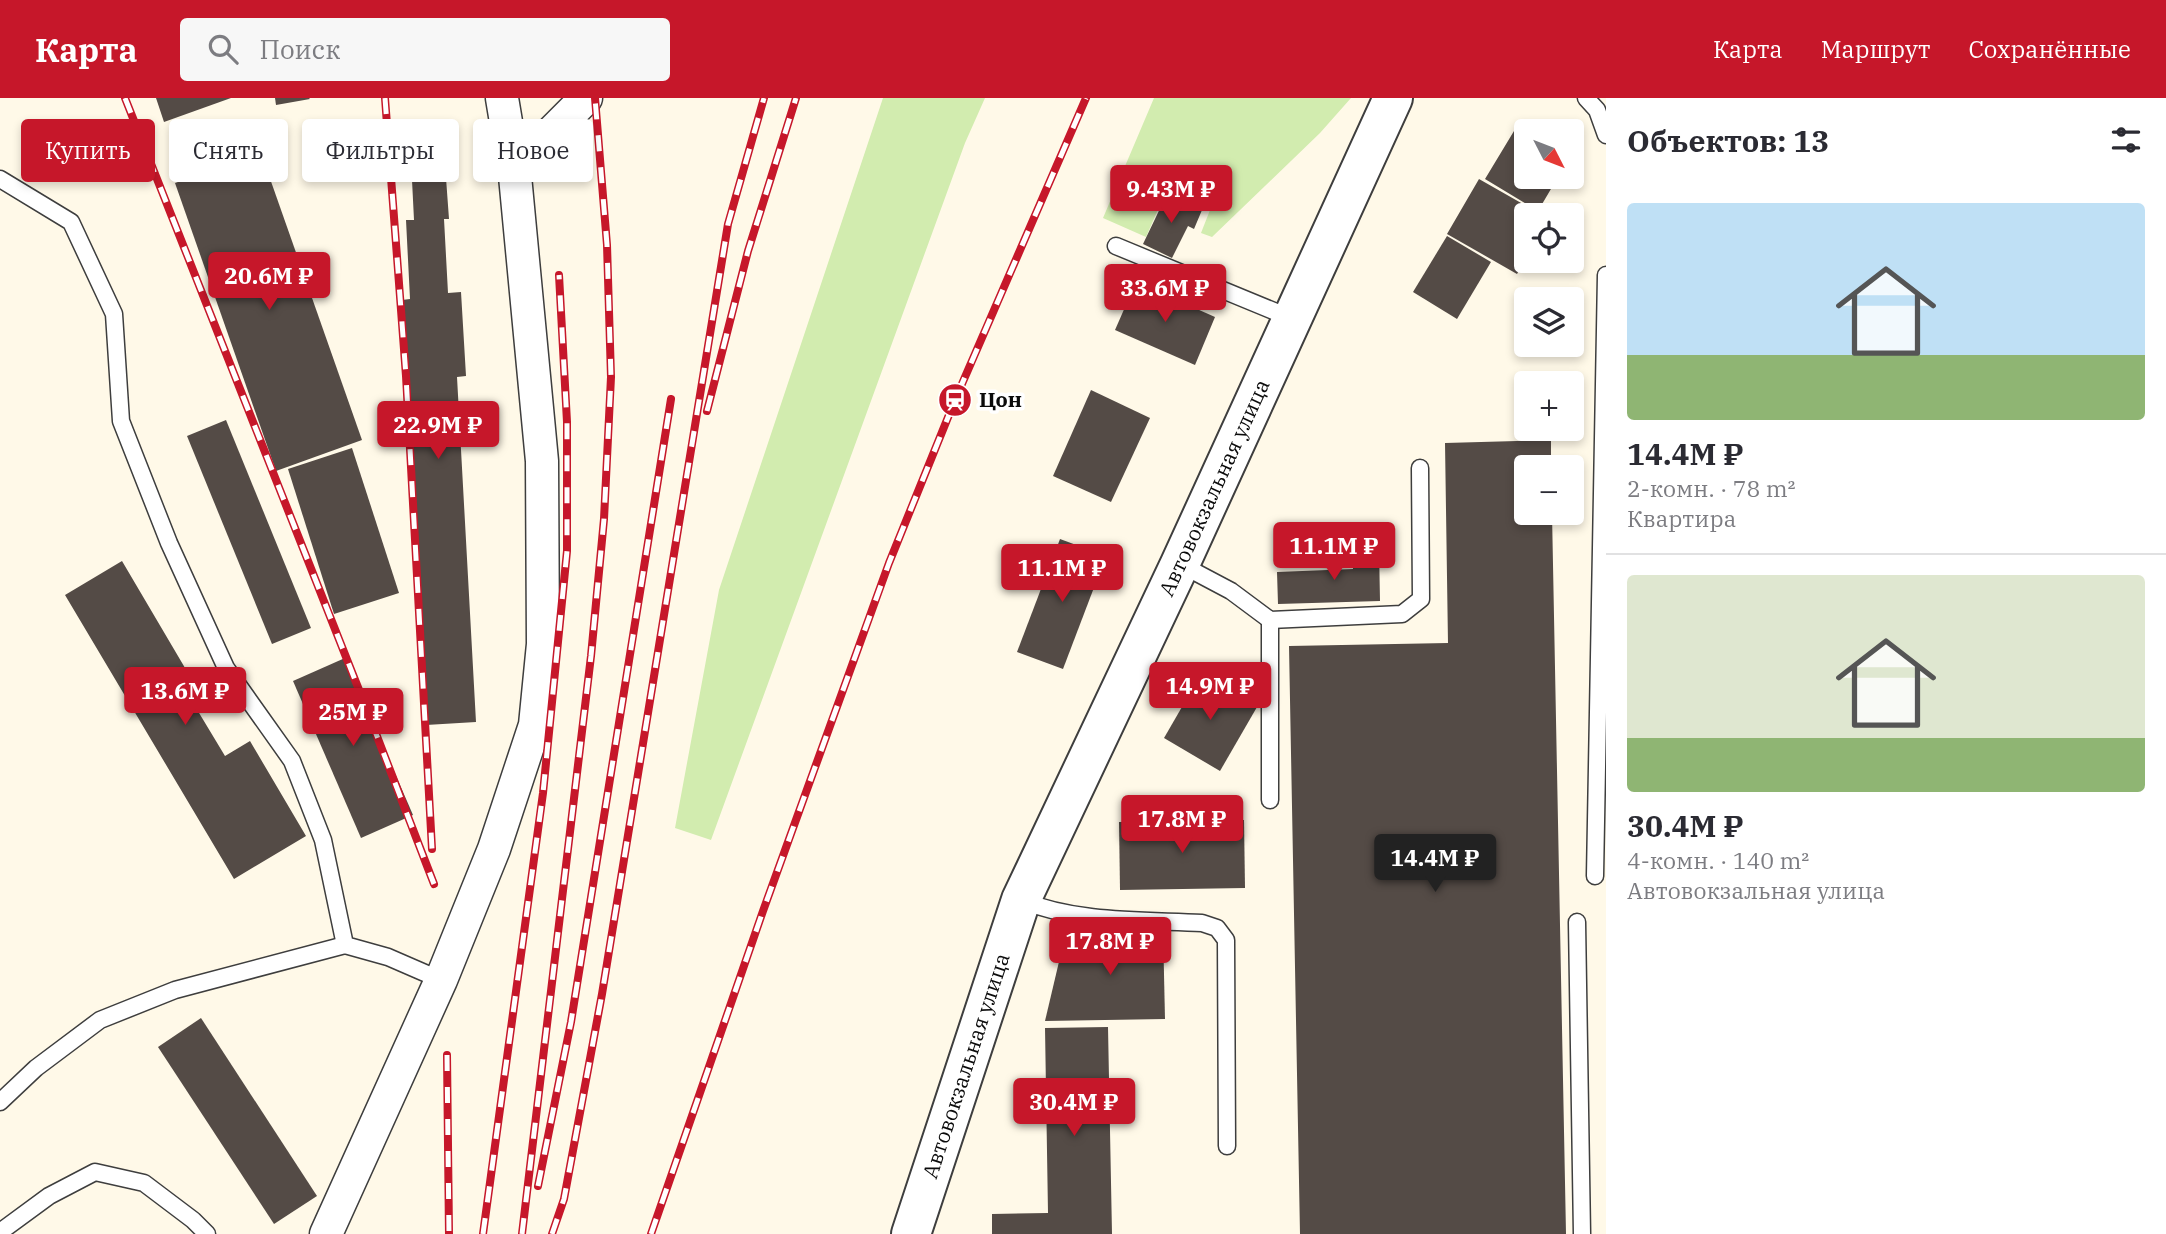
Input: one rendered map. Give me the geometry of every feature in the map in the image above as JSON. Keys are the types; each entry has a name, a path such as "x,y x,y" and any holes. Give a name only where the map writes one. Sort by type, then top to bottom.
{"street":[{"path":"502,98 506,119"},
{"path":"564,119 586,98"},
{"name":"Автовокзальная улица","path":"911,1234 1021,900 1180,564 1393,98"},
{"path":"326,1234 441,980 494,849 535,725 542,658 542,461 516,182"}],"lane":[{"path":"1586,98 1597,110 1606,135"},
{"path":"0,179 71,222 114,314 121,421 169,543 226,668 292,761 323,840 345,945"},
{"path":"1116,246 1293,319"},
{"path":"1595,876 1606,275"},
{"path":"1180,564 1231,591 1270,620 1402,614 1421,599 1420,468"},
{"path":"1270,620 1270,800"},
{"path":"1021,900 1047,911 1069,915 1202,923 1217,928 1226,940 1227,1146"},
{"path":"1577,922 1582,1234"},
{"path":"0,1102 36,1068 100,1020 175,990 345,945 388,957 441,980"},
{"path":"0,1232 49,1196 95,1172 144,1183 207,1234"}],"green space":[{"path":"883,98 985,98 965,143 711,840 675,828 719,590"},
{"path":"1154,98 1351,98 1320,133 1212,237 1201,233 1210,210 1167,189 1146,237 1103,218"}],"building":[{"path":"156,98 231,98 169,119 164,122"},
{"path":"275,98 309,98 310,99 276,105"},
{"path":"1514,131 1514,189 1551,189 1543,203 1525,203 1485,179"},
{"path":"1479,179 1521,203 1514,203 1514,272 1447,234"},
{"path":"271,182 362,440 276,471 175,183"},
{"path":"412,182 446,182 449,219 444,219 448,293 461,292 466,376 457,377 476,722 426,725 402,300 410,299 406,220 414,220"},
{"path":"1167,194 1202,210 1194,229 1188,226 1172,258 1143,244"},
{"path":"1447,236 1491,262 1457,319 1413,292"},
{"path":"1136,282 1215,317 1195,365 1115,330"},
{"name":"Цон","path":"1091,390 1150,418 1111,502 1053,476"},
{"path":"226,420 311,628 272,644 187,436"},
{"path":"1551,441 1551,455 1514,455 1514,525 1552,525 1566,1234 1300,1234 1289,646 1448,643 1445,443"},
{"path":"352,448 399,593 334,614 288,469"},
{"path":"1060,539 1106,556 1063,669 1017,652"},
{"path":"1379,547 1380,601 1278,604 1277,572 1353,569 1353,548"},
{"path":"122,561 188,673 178,678 225,756 250,741 306,836 234,879 65,595"},
{"path":"345,658 413,815 361,838 293,681"},
{"path":"1201,674 1257,707 1220,771 1164,738"},
{"path":"1244,820 1245,888 1120,890 1119,822"},
{"path":"1163,929 1165,1019 1045,1021 1066,932"},
{"path":"201,1018 317,1196 274,1224 158,1047"},
{"path":"1108,1027 1112,1234 992,1234 992,1214 1048,1213 1045,1028"}],"railway":[{"path":"125,98 434,884"},
{"path":"385,98 406,376 432,849"},
{"path":"522,1234 591,656 604,519 611,377 607,245 595,98"},
{"path":"552,1234 564,1199 602,994 728,224 764,98"},
{"path":"707,411 748,251 796,98"},
{"path":"651,1234 763,911 889,563 955,400 1086,98"},
{"path":"483,1234 543,793 567,551 567,422 559,275"},
{"path":"538,1186 571,1022 671,399"},
{"path":"447,1055 449,1234"}],"place":[{"name":"Цон","path":"955,400"}]}
